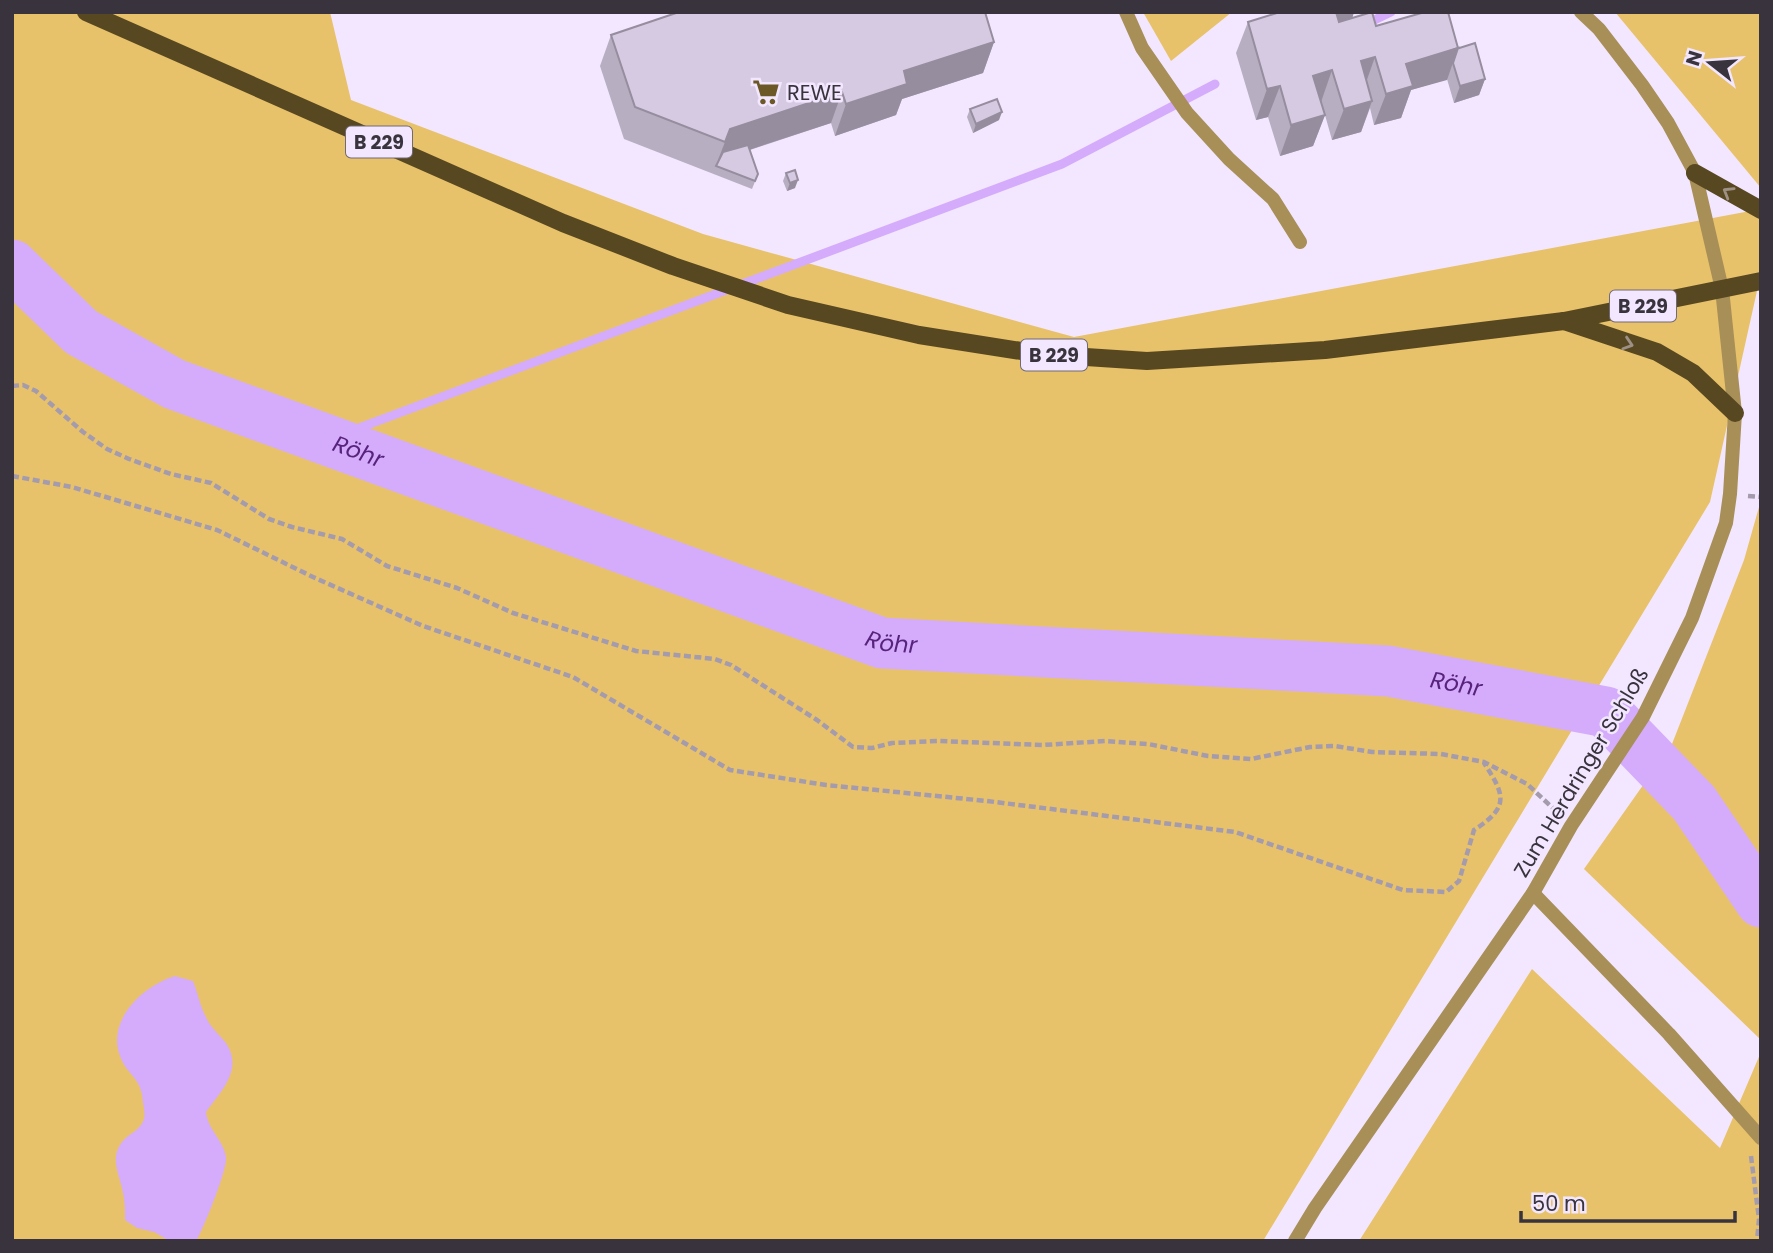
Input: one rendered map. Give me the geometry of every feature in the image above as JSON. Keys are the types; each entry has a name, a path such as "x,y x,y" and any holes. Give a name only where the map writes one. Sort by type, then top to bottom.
{"main road":[{"name":"B 229","path":"86,12 563,223 673,266 788,305 919,335 1040,354 1147,361 1325,350 1564,321 1761,281"},
{"path":"1695,173 1761,210"},
{"path":"1564,321 1657,352 1693,373 1735,413"}],"street":[{"path":"1126,12 1142,48 1187,113 1229,159 1273,199 1300,242"},
{"name":"Zum Herdringer Schloß","path":"1295,1241 1315,1208 1533,893 1571,826 1643,717 1692,618 1726,523 1735,413 1722,289 1695,173 1668,123 1642,85 1599,29 1581,12"},
{"path":"1533,893 1669,1034 1761,1138"}],"path":[{"path":"12,386 23,385 36,391 99,443 129,460 171,474 211,483 269,519 342,539 387,566 457,588 513,613 636,651 715,659 731,665 817,720 853,747 872,748 892,743 938,741 1043,745 1105,741 1148,744 1208,756 1251,759 1310,747 1441,754 1484,762 1527,783 1571,826"},
{"path":"12,476 72,488 217,530 423,626 573,677 730,770 827,785 987,801 1236,832 1403,890 1446,892 1459,881 1474,830 1491,820 1500,805 1501,788 1484,762"},
{"path":"1747,1124 1759,1219 1757,1241"}],"shaded area":[{"path":"12,12 330,12 351,100 703,234 1074,337 1761,209 1761,273 1710,502 1263,1241 12,1241"},
{"path":"1143,12 1232,12 1171,61"},
{"path":"1615,12 1761,12 1761,188"},
{"path":"1761,500 1761,1040 1584,869 1672,744 1744,560"},
{"path":"1532,969 1720,1148 1761,1052 1761,1241 1359,1241"},
{"path":"175,976 193,981 204,1013 226,1043 232,1062 228,1080 206,1112 225,1151 226,1163 196,1241 170,1241 154,1232 137,1228 125,1220 124,1196 116,1167 118,1148 144,1119 140,1088 120,1056 118,1030 123,1017 140,996 151,987"}],"building":[{"name":"REWE","path":"679,12 985,12 994,42 904,71 907,84 846,104 842,92 730,129 725,142 635,107 611,35"},
{"path":"1280,12 1336,12 1339,22 1372,12 1376,26 1425,12 1448,12 1458,48 1406,64 1413,86 1386,94 1375,57 1361,61 1372,101 1344,109 1332,70 1313,76 1325,115 1291,125 1280,86 1267,89 1248,22"},
{"path":"1475,43 1485,79 1460,86 1453,63 1458,48"},
{"path":"997,99 1002,112 976,124 970,109"},
{"path":"748,145 758,174 755,181 716,166 723,152"},
{"path":"795,170 798,180 790,183 786,173"}],"waterway":[{"path":"1364,25 1391,12"},
{"path":"327,440 1062,164 1215,84"},
{"name":"Röhr","path":"12,265 81,332 174,384 882,643 1388,671 1606,712 1694,803 1761,902"}],"place":[{"name":"REWE","path":"766,92"}]}
